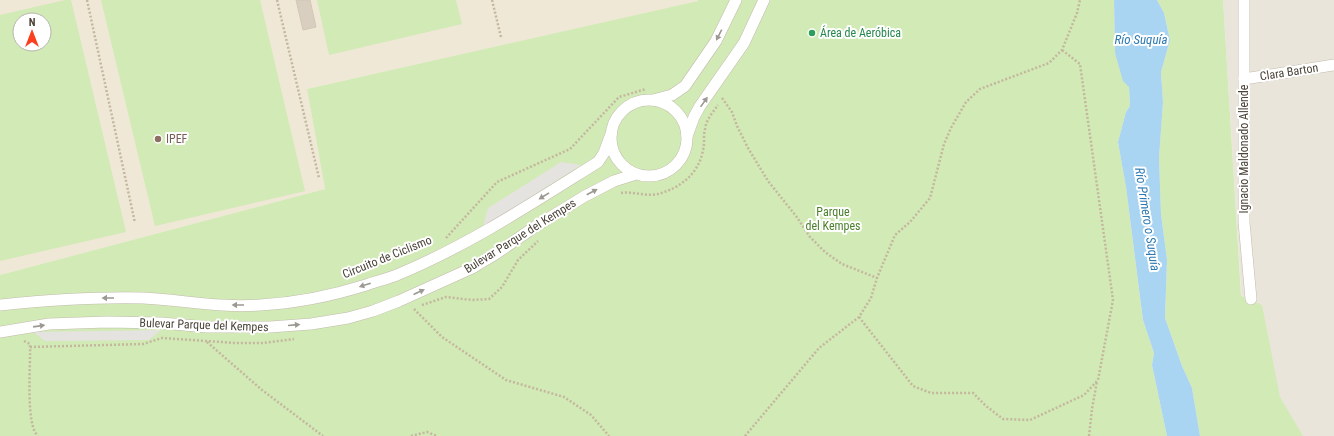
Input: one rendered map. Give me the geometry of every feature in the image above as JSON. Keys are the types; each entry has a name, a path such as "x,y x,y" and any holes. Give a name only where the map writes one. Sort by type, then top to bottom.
{"street":[{"path":"650,101 661,102 671,108 685,125 687,136 686,149 680,160 672,169 660,174 648,176 636,174 625,168 617,158 612,147 611,134 614,124 620,114 629,107 639,102 650,101 672,95 684,86 716,40 736,0"},
{"path":"687,136 700,106 744,43 764,0"},
{"name":"Ignacio Maldonado Allende","path":"1244,0 1244,222 1251,299"},
{"name":"Clara Barton","path":"1244,79 1334,65"},
{"name":"Bulevar Parque del Kempes","path":"0,305 48,300 142,298 227,305 258,305 291,303 342,292 398,275 513,216 598,162 604,154 611,134"},
{"name":"Bulevar Parque del Kempes","path":"0,332 49,324 107,322 162,323 214,327 270,327 311,324 348,318 373,311 399,301 472,268 585,196 614,181 636,174"}],"path":[{"path":"87,0 135,223"},
{"path":"277,0 319,178"},
{"path":"492,0 501,37"},
{"path":"745,436 819,348 859,317 871,298 877,278 895,235 910,222 930,198 944,144 951,128 966,102 980,89 1049,64 1062,50 1077,13 1080,0"},
{"path":"1062,50 1080,64 1113,300 1092,409 1089,436"},
{"name":"Circuito de Ciclismo","path":"442,242 497,182 570,149 619,97 647,89"},
{"path":"616,194 623,192 657,195 674,189 687,179 698,167 704,149 705,128 722,98 732,112 748,148 768,181 796,216 810,237 824,252 842,264 877,278"},
{"path":"414,309 442,338 506,380 564,397 592,415 609,436"},
{"path":"859,317 913,386 931,393 973,393 986,406 1004,419 1030,420 1084,395 1098,380"},
{"path":"206,342 262,390 323,436"},
{"path":"30,347 31,419 32,426 38,436"},
{"path":"411,436 427,432 437,436"}],"shaded area":[{"name":"IPEF","path":"0,0 699,1 307,89 325,189 0,275"},
{"path":"1223,0 1334,0 1334,436 1250,436"},
{"path":"561,162 581,165 483,227 488,208"},
{"path":"161,330 149,340 45,341 33,332"}],"green space":[{"path":"65,0 71,0 126,232 0,261 0,15 12,12 12,52 52,52 52,12 13,12"},
{"path":"101,0 260,0 305,191 155,226"},
{"path":"317,0 456,0 462,24 329,55"},
{"name":"Parque del Kempes","path":"698,0 1114,0 1115,53 1129,87 1130,106 1126,112 1118,142 1126,187 1143,320 1154,353 1152,365 1167,436 0,436 0,275 325,189 307,89"},
{"path":"1157,0 1223,0 1241,296 1262,305 1280,397 1303,436 1200,436 1192,388 1182,366 1165,318 1167,260 1161,214 1159,158 1163,102 1161,72 1170,40 1164,13"}],"water":[{"name":"Río Suquía","path":"1114,0 1157,0 1164,13 1170,40 1161,72 1163,102 1159,158 1161,214 1167,260 1165,318 1182,366 1192,388 1200,436 1167,436 1152,365 1154,353 1143,320 1126,187 1118,142 1126,112 1130,106 1129,87 1123,81 1115,53"}],"building":[{"path":"296,0 310,0 316,27 303,30"}],"place":[{"name":"Área de Aeróbica","path":"812,33"},
{"name":"IPEF","path":"158,139"}],"water label":[{"name":"Río Primero o Suquía","path":"1148,219"}]}
